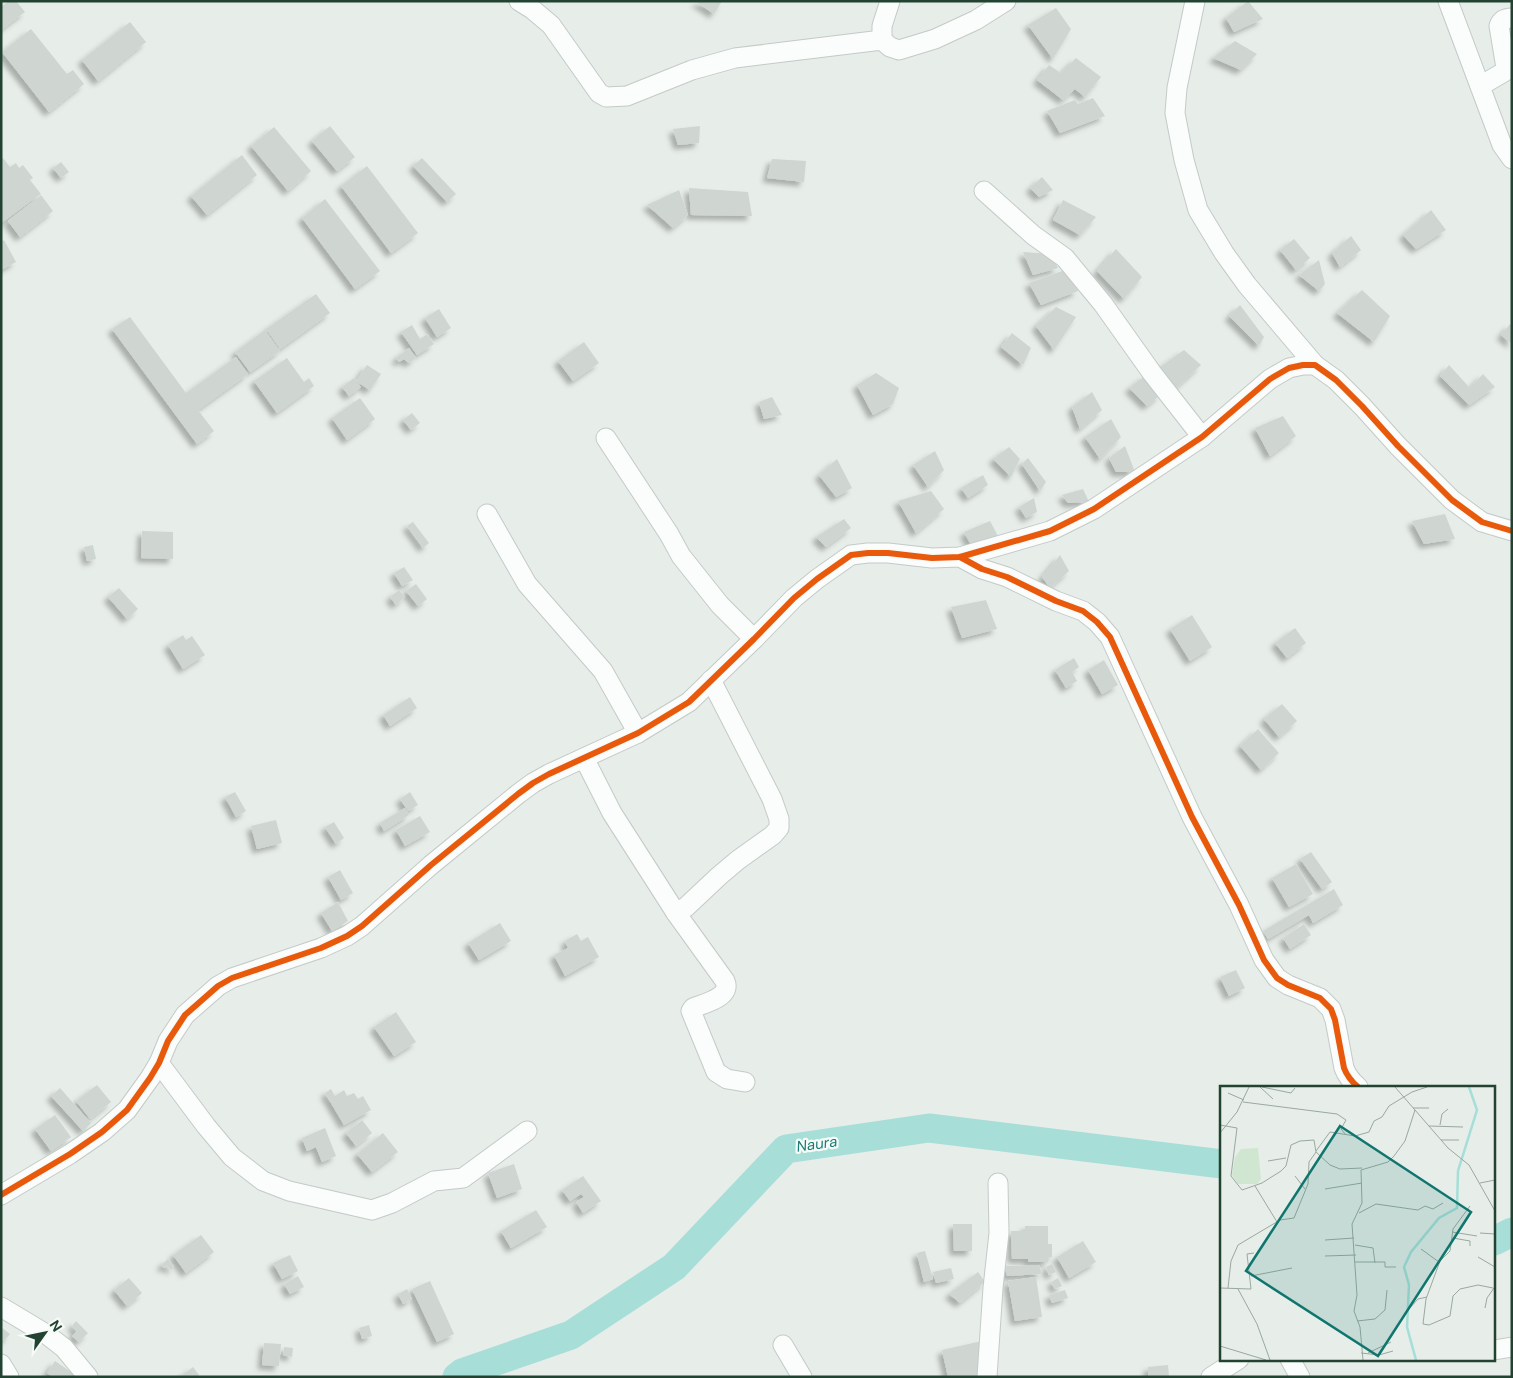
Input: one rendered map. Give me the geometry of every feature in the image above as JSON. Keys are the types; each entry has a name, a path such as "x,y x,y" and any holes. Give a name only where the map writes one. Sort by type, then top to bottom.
{"street":[{"path":"519,1 537,12 551,25 592,84 599,93 606,97 627,96 692,70 735,58 882,40 899,50 935,39 976,20 1006,1"},
{"path":"882,40 882,26 890,1"},
{"path":"1195,1 1177,88 1175,112 1184,160 1198,210 1224,253 1247,285 1315,365 1336,380 1452,500 1482,522 1512,531"},
{"path":"1448,1 1502,145 1512,159"},
{"path":"1480,86 1504,72 1506,68 1499,26 1504,19 1512,18"},
{"path":"984,192 1033,235 1065,258 1103,304 1152,373 1202,437"},
{"path":"1,1195 70,1154 102,1132 127,1110 159,1063 168,1042 185,1015 218,986 232,978 321,948 348,936 362,926 431,864 518,794 549,774 638,733 689,702 794,598 851,555 888,553 932,558 960,557 1050,531 1094,509 1202,437 1270,379 1289,368 1304,364 1315,365"},
{"path":"606,438 669,534 681,556 720,605 754,639"},
{"path":"487,514 527,584 603,671 638,733"},
{"path":"960,557 982,569 1007,577 1083,612 1097,622 1110,636 1192,817 1239,905 1264,960 1277,978 1288,985 1320,998 1332,1009 1344,1068 1347,1075 1357,1086"},
{"path":"676,913 686,907 719,876 773,836 779,828 779,819 772,799 711,680"},
{"path":"584,758 612,813 676,913 725,981 726,992 693,1008 691,1011 716,1072 727,1079 745,1082"},
{"path":"159,1063 206,1126 232,1157 263,1181 289,1191 372,1210 392,1203 434,1181 462,1178 527,1131"},
{"path":"987,1377 999,1233 998,1183"},
{"path":"1,1307 46,1334 64,1348 88,1377"},
{"path":"783,1345 802,1377"},
{"path":"1496,1350 1512,1347"},
{"path":"1291,1360 1300,1377"},
{"path":"1,1364 9,1377"},
{"path":"1211,1377 1233,1368"}],"building":[{"path":"9,1 16,1 25,12 1,30 1,7"},
{"path":"695,1 722,1 714,14"},
{"path":"1248,1 1263,19 1234,32 1226,18"},
{"path":"1056,8 1071,29 1053,59 1028,25"},
{"path":"130,22 146,42 98,81 82,60"},
{"path":"31,29 67,74 73,70 84,84 49,112 2,52"},
{"path":"1235,41 1257,54 1241,70 1213,58"},
{"path":"1076,58 1101,77 1085,97 1075,89 1063,100 1037,80 1049,65 1061,73"},
{"path":"1093,98 1105,116 1060,133 1047,111 1075,100 1078,104"},
{"path":"330,126 355,157 337,171 312,141"},
{"path":"700,126 699,143 678,145 673,129"},
{"path":"274,127 311,171 288,191 251,146"},
{"path":"242,155 257,175 207,215 191,196"},
{"path":"3,158 10,167 16,163 19,168 23,165 33,178 30,180 41,194 1,223 1,159"},
{"path":"422,158 456,194 447,202 413,166"},
{"path":"772,159 806,161 804,182 767,178"},
{"path":"61,162 69,172 61,178 53,168"},
{"path":"367,166 418,233 391,253 341,186"},
{"path":"1042,177 1053,190 1039,197 1030,188"},
{"path":"689,188 748,192 752,216 691,215"},
{"path":"679,190 688,215 673,228 647,205"},
{"path":"41,195 53,211 20,237 8,221"},
{"path":"325,199 380,271 355,289 302,218"},
{"path":"1063,200 1096,217 1080,235 1053,220"},
{"path":"1431,210 1446,230 1416,249 1403,235"},
{"path":"1351,236 1361,250 1340,267 1332,253"},
{"path":"1294,239 1310,258 1296,270 1280,250"},
{"path":"4,240 16,262 1,270 1,242"},
{"path":"1116,249 1142,277 1124,299 1097,271"},
{"path":"1023,252 1051,254 1058,268 1033,275"},
{"path":"1319,260 1325,284 1319,291 1299,275"},
{"path":"1065,270 1078,291 1041,305 1029,283"},
{"path":"1362,290 1390,316 1374,342 1337,313"},
{"path":"316,294 330,313 280,349 266,329"},
{"path":"1240,305 1264,337 1259,346 1229,316"},
{"path":"1056,307 1076,317 1054,350 1036,326"},
{"path":"439,309 451,328 437,337 425,318"},
{"path":"130,317 186,393 236,357 248,374 198,410 214,431 197,444 112,329"},
{"path":"1510,324 1512,326 1512,344 1501,335"},
{"path":"412,325 420,339 427,334 434,344 417,355 401,332"},
{"path":"265,330 280,351 250,372 235,352"},
{"path":"1012,333 1031,348 1023,365 1001,347"},
{"path":"584,342 599,363 573,381 558,361"},
{"path":"409,348 416,358 409,363 404,359 399,362 396,358"},
{"path":"1184,350 1201,365 1174,390 1156,370"},
{"path":"287,358 304,382 309,378 314,386 277,413 254,381"},
{"path":"367,365 381,374 370,390 357,382 361,387 349,396 342,387 354,378 356,381"},
{"path":"1449,365 1470,388 1483,374 1495,387 1469,405 1440,376"},
{"path":"876,373 899,388 893,404 873,415 857,385"},
{"path":"1146,375 1160,395 1147,406 1129,388"},
{"path":"1092,392 1102,410 1080,429 1072,407"},
{"path":"772,397 782,415 764,419 759,402"},
{"path":"360,398 375,419 347,440 332,418"},
{"path":"412,413 420,423 411,430 403,420"},
{"path":"1283,416 1296,436 1270,456 1255,428"},
{"path":"1111,419 1121,437 1100,459 1085,437"},
{"path":"1125,446 1135,472 1116,472 1109,458"},
{"path":"1009,447 1020,459 1011,477 993,459"},
{"path":"935,451 944,470 928,487 913,465"},
{"path":"1028,458 1046,482 1040,491 1022,464"},
{"path":"837,459 852,488 836,497 819,475"},
{"path":"983,475 988,485 968,498 961,488"},
{"path":"1083,489 1089,502 1068,503 1062,495"},
{"path":"931,491 944,509 916,533 898,501"},
{"path":"1034,498 1037,512 1026,518 1019,507"},
{"path":"1445,514 1455,539 1424,544 1412,521"},
{"path":"844,519 851,528 826,547 816,537"},
{"path":"990,521 999,538 971,545 964,532"},
{"path":"413,522 429,543 423,548 407,526"},
{"path":"142,531 173,532 173,559 141,558"},
{"path":"93,545 96,559 87,561 84,547"},
{"path":"1060,555 1069,571 1050,588 1042,577"},
{"path":"404,567 413,580 402,586 394,573"},
{"path":"416,584 427,599 418,606 406,591"},
{"path":"119,588 138,609 127,619 108,597"},
{"path":"399,590 405,597 396,605 390,597"},
{"path":"986,600 997,629 962,638 951,607"},
{"path":"1192,615 1212,647 1190,661 1170,629"},
{"path":"1295,628 1306,643 1287,658 1275,643"},
{"path":"183,635 186,640 192,636 205,655 183,669 168,645"},
{"path":"1074,658 1079,667 1072,672 1077,681 1066,688 1055,670"},
{"path":"1104,660 1118,685 1102,694 1088,670"},
{"path":"410,697 417,708 390,726 383,715"},
{"path":"1282,704 1297,721 1279,737 1264,719"},
{"path":"1258,729 1279,753 1261,770 1240,746"},
{"path":"235,792 246,811 236,817 225,797"},
{"path":"410,792 418,805 408,811 400,799"},
{"path":"405,808 409,815 384,831 380,823"},
{"path":"420,816 430,832 405,846 396,830"},
{"path":"276,820 282,843 257,849 251,826"},
{"path":"334,822 344,838 336,844 325,827"},
{"path":"1311,852 1332,882 1322,889 1300,859"},
{"path":"1296,864 1313,894 1289,907 1272,878"},
{"path":"340,870 353,893 341,900 328,877"},
{"path":"1334,889 1343,905 1313,923 1309,915 1268,939 1263,931"},
{"path":"338,902 348,921 332,931 321,913"},
{"path":"500,923 511,941 479,960 468,943"},
{"path":"1304,924 1311,935 1290,949 1283,938"},
{"path":"577,934 581,941 588,937 599,957 565,976 554,955 568,948 565,941"},
{"path":"1236,970 1245,988 1229,996 1220,977"},
{"path":"396,1012 416,1042 394,1056 374,1027"},
{"path":"97,1085 111,1102 90,1119 76,1101"},
{"path":"60,1088 91,1123 83,1131 51,1096"},
{"path":"331,1089 335,1096 344,1090 347,1096 354,1093 358,1099 363,1096 371,1110 344,1125 325,1093"},
{"path":"55,1115 71,1137 51,1151 35,1129"},
{"path":"362,1120 372,1133 356,1146 346,1133"},
{"path":"325,1128 336,1156 322,1162 316,1147 307,1151 302,1138"},
{"path":"383,1133 398,1152 372,1172 357,1154"},
{"path":"514,1164 522,1189 497,1198 488,1173"},
{"path":"583,1176 601,1201 583,1213 576,1202 584,1197 581,1194 570,1201 562,1190"},
{"path":"536,1210 547,1227 511,1248 501,1231"},
{"path":"953,1224 972,1224 972,1251 954,1251"},
{"path":"1025,1226 1048,1226 1048,1244 1052,1244 1052,1257 1048,1257 1048,1262 1028,1262 1028,1259 1012,1259 1011,1231 1025,1231"},
{"path":"201,1235 214,1252 186,1273 173,1255"},
{"path":"1083,1241 1096,1262 1069,1278 1057,1257"},
{"path":"925,1251 933,1279 924,1282 917,1253"},
{"path":"290,1255 298,1271 282,1279 273,1263"},
{"path":"168,1259 174,1267 171,1270 167,1266 164,1268 161,1265"},
{"path":"1052,1264 1056,1272 1049,1275 1046,1267"},
{"path":"1039,1265 1042,1274 1007,1276 1006,1266"},
{"path":"951,1268 954,1279 936,1283 933,1272"},
{"path":"978,1272 985,1282 960,1303 949,1294"},
{"path":"298,1276 304,1287 290,1294 284,1284"},
{"path":"1036,1277 1042,1317 1015,1321 1008,1281"},
{"path":"129,1278 142,1293 127,1306 114,1290"},
{"path":"1058,1278 1062,1286 1055,1289 1051,1282"},
{"path":"430,1281 454,1334 437,1342 412,1289"},
{"path":"407,1289 412,1299 403,1304 398,1294"},
{"path":"1065,1290 1068,1298 1052,1303 1049,1295"},
{"path":"76,1321 88,1333 79,1342 72,1336 77,1331 72,1326"},
{"path":"369,1325 372,1336 362,1339 359,1328"},
{"path":"1,1327 10,1334 4,1341 1,1339"},
{"path":"982,1341 982,1377 948,1377 942,1350"},
{"path":"264,1343 281,1344 279,1366 262,1365"},
{"path":"284,1347 293,1348 292,1357 283,1355"},
{"path":"55,1361 74,1374 72,1377 53,1377 47,1373"},
{"path":"1168,1365 1169,1377 1148,1377 1148,1367"},
{"path":"193,1367 199,1375 197,1377 180,1377"}],"waterway":[{"name":"Naura","path":"457,1377 462,1373 571,1335 674,1267 786,1149 929,1128 1220,1164"},
{"name":"Naura","path":"1496,1240 1512,1232"}],"cycle path":[{"path":"1,1195 70,1154 102,1132 127,1110 150,1078 159,1063 168,1041 185,1015 218,986 232,978 321,948 347,936 362,926 431,865 533,783 638,733 689,702 794,598 851,555 888,553 932,558 960,557 1050,531 1094,509 1202,437 1270,379 1289,368 1303,365 1315,365 1336,380 1452,500 1482,522 1512,531"},
{"path":"960,557 982,569 1007,577 1056,601 1083,611 1097,622 1110,637 1192,817 1239,905 1264,960 1277,978 1288,985 1320,998 1331,1009 1335,1020 1344,1068 1357,1086"}]}
